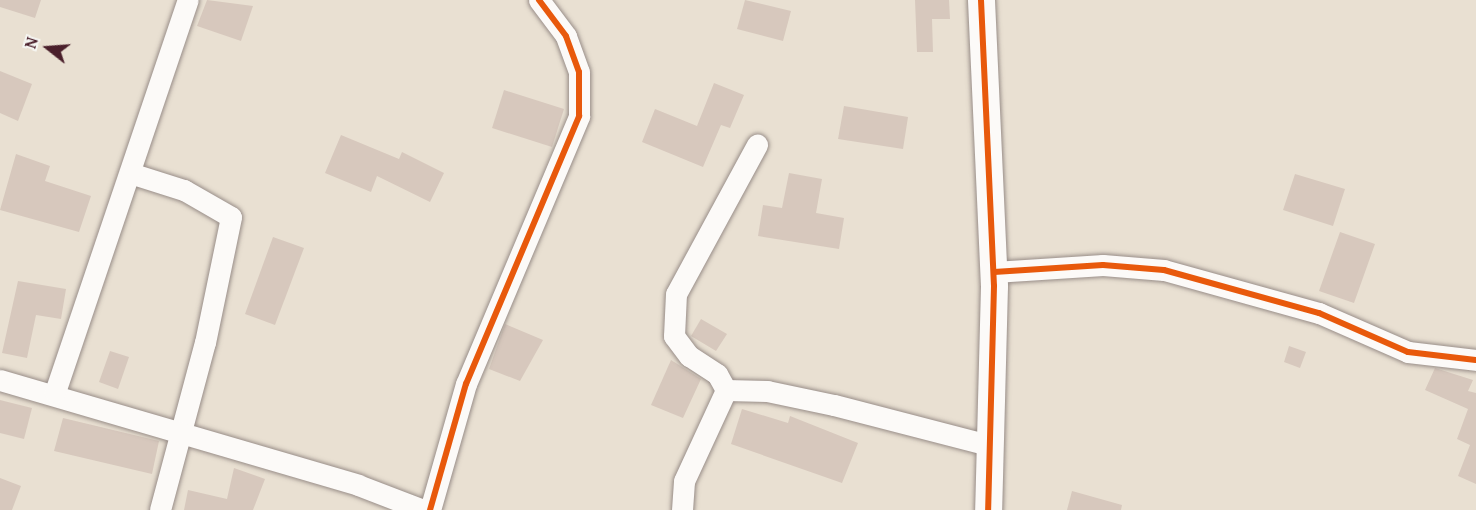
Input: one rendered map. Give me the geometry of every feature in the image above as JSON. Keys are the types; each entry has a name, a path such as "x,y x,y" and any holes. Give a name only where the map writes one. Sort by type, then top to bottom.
{"street":[{"path":"55,392 188,0"},
{"path":"430,510 466,384 579,117 579,72 566,36 538,0"},
{"path":"981,0 994,272 992,446 988,510"},
{"path":"726,390 717,374 689,356 674,336 676,294 757,145"},
{"path":"130,173 184,190 231,217 160,510"},
{"path":"994,272 1103,265 1164,270 1319,313 1408,352 1476,360"},
{"path":"0,380 55,392 423,510"},
{"path":"726,390 767,391 834,405 992,446"},
{"path":"682,510 684,481 726,390"}],"building":[{"path":"0,0 41,0 35,18 0,7"},
{"path":"207,0 253,6 241,41 197,26"},
{"path":"745,0 791,11 783,41 737,29"},
{"path":"915,0 949,0 950,19 932,19 933,52 917,52"},
{"path":"0,71 32,84 18,121 0,113"},
{"path":"714,83 744,95 730,128 721,125 703,167 642,142 655,109 697,126"},
{"path":"504,90 564,109 552,147 492,128"},
{"path":"844,106 908,117 903,149 838,139"},
{"path":"341,135 399,159 402,152 444,173 430,202 377,176 371,192 325,173"},
{"path":"16,154 50,166 45,181 91,196 79,232 0,210"},
{"path":"789,173 822,179 816,213 844,218 839,249 758,236 763,205 782,208"},
{"path":"1295,174 1345,189 1333,226 1283,210"},
{"path":"1340,232 1375,244 1354,303 1319,291"},
{"path":"273,237 304,248 275,325 245,314"},
{"path":"18,281 66,289 61,319 36,315 27,358 2,353"},
{"path":"701,319 727,334 716,351 691,336"},
{"path":"505,324 543,340 520,381 489,369"},
{"path":"1289,346 1306,352 1300,368 1284,362"},
{"path":"110,351 129,357 118,389 99,382"},
{"path":"671,360 701,379 683,418 651,405"},
{"path":"1435,368 1473,380 1468,391 1476,393 1476,484 1458,476 1470,445 1457,439 1468,409 1425,390"},
{"path":"0,400 32,408 24,439 0,433"},
{"path":"742,409 788,423 790,416 858,443 842,483 731,444"},
{"path":"63,418 159,441 152,474 54,451"},
{"path":"234,468 265,479 253,510 184,510 188,490 227,499"},
{"path":"0,478 21,486 12,510 0,510"},
{"path":"1072,491 1122,505 1121,510 1067,510"}],"cycle path":[{"path":"430,510 466,384 579,116 579,72 566,36 539,0"},
{"path":"981,0 994,286 988,510"},
{"path":"994,272 1103,265 1164,270 1319,313 1408,352 1476,360"}]}
